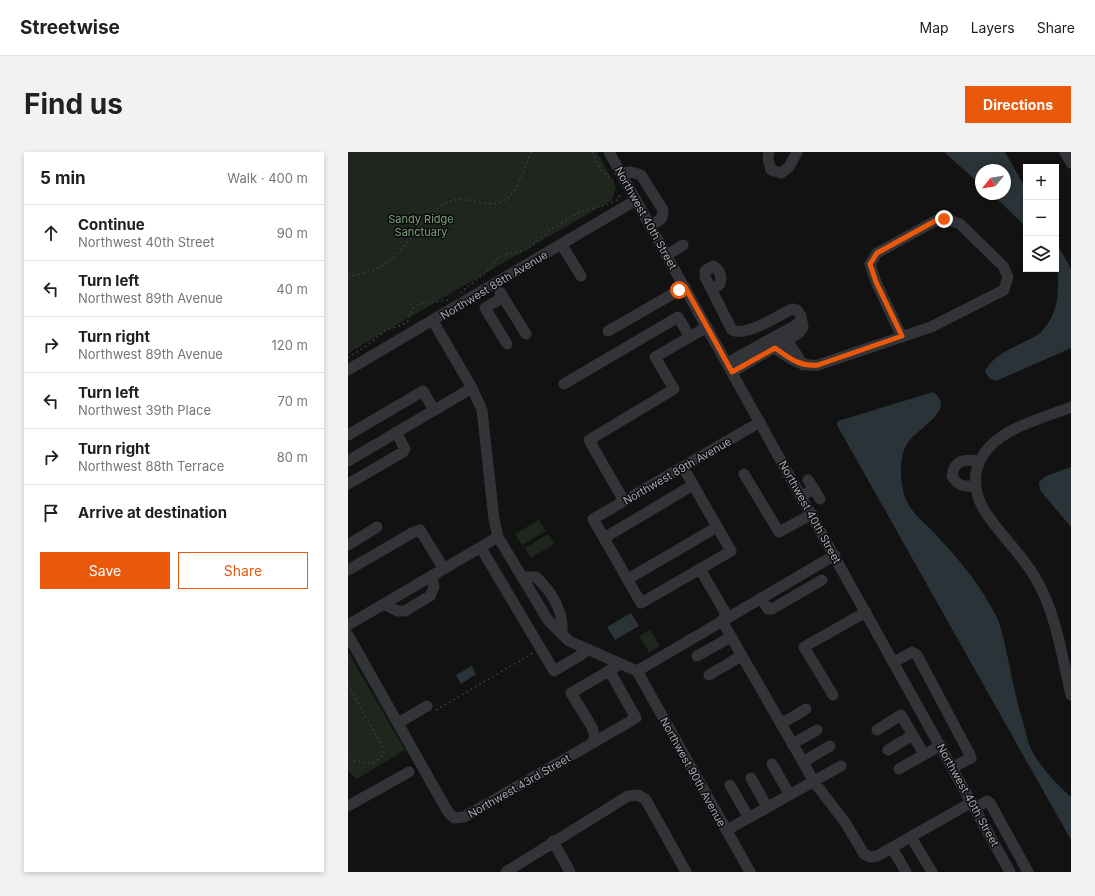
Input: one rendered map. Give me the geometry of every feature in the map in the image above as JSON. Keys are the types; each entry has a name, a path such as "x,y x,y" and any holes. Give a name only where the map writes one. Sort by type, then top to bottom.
{"street":[{"name":"Northwest 40th Street","path":"609,152 835,555 1010,872"},
{"path":"769,152 768,159 771,170 781,173 789,168 797,152"},
{"path":"1065,152 1071,163"},
{"path":"621,173 636,172 641,174 663,210 662,218 651,226"},
{"name":"Northwest 88th Avenue","path":"349,367 433,322 636,200"},
{"path":"775,348 791,360 803,365 818,365 931,327 1004,290 1008,277 1003,266 960,224 944,219 935,221 877,253 870,264 876,282 902,336"},
{"path":"561,244 581,276"},
{"path":"667,255 683,245"},
{"path":"495,284 526,334"},
{"path":"608,331 685,287"},
{"path":"712,290 732,330 743,332 792,309 797,310 803,328 730,368"},
{"path":"503,297 485,308 507,344"},
{"path":"564,384 678,317 690,337"},
{"path":"433,322 472,388 482,410 494,519 498,538 548,620 569,641 637,671 835,555"},
{"path":"624,501 589,440 674,389 655,357 707,327"},
{"path":"785,337 803,365"},
{"path":"730,368 775,348 785,337"},
{"path":"348,461 472,388"},
{"path":"348,435 423,391 434,410"},
{"path":"1071,407 998,438 991,443 979,461 977,492 987,515 1028,566 1046,597 1052,615 1071,695"},
{"name":"Northwest 89th Avenue","path":"604,538 593,519 760,422"},
{"path":"348,484 403,452 405,449 404,444 396,432"},
{"path":"977,492 959,485 952,476 953,469 956,464 962,460 979,461"},
{"path":"683,467 731,551 642,603 604,538 693,485"},
{"path":"744,474 780,532 812,514"},
{"path":"802,496 811,484 820,499"},
{"path":"348,544 376,527"},
{"path":"628,579 717,527"},
{"path":"348,570 412,533 420,530 444,569"},
{"path":"348,625 498,538"},
{"path":"481,548 554,671 581,655 588,649"},
{"path":"700,569 726,614 722,621"},
{"path":"384,604 397,611 405,611 430,596 434,587 432,576"},
{"path":"522,577 536,577 552,596 561,614 563,624 562,634"},
{"path":"762,598 768,609 772,609 822,580"},
{"path":"833,696 804,648 866,612"},
{"path":"722,621 814,782 845,822 864,854 870,857 877,856 974,805 987,801 990,803 1028,872"},
{"name":"Northwest 43rd Street","path":"348,635 448,812 454,818 464,817 591,744"},
{"path":"697,656 731,637"},
{"path":"894,662 912,652 917,655 971,758 953,767"},
{"path":"709,675 742,656"},
{"path":"591,744 595,738 592,728 571,693 621,664"},
{"path":"591,744 636,718 610,670"},
{"name":"Northwest 90th Avenue","path":"637,671 750,872"},
{"path":"398,723 427,706"},
{"path":"781,724 806,709"},
{"path":"876,730 901,715 924,754"},
{"path":"792,744 817,730"},
{"path":"888,750 913,735"},
{"path":"899,769 940,745"},
{"path":"803,762 830,746"},
{"path":"772,764 790,795"},
{"path":"727,830 841,766"},
{"path":"348,806 409,772"},
{"path":"751,778 767,807"},
{"path":"730,785 749,818"},
{"path":"506,872 553,841 628,796 638,795 646,800 686,872"},
{"path":"911,837 932,872"},
{"path":"553,841 570,872"},
{"path":"892,848 906,872"}],"path":[{"path":"348,277 385,264 430,217 448,202 455,200 487,203 504,200 514,190 530,152"},
{"path":"592,152 600,169 618,184"},
{"path":"349,367 369,344 386,330 402,325 408,321 412,309 419,304 448,300 454,297 485,273 498,258 504,255 526,250 552,229 580,212 606,205 617,200 621,195 622,190"},
{"path":"427,706 431,713 541,648"},
{"path":"348,685 384,751 381,757 368,764 348,760"}],"green space":[{"name":"Sandy Ridge Sanctuary","path":"348,152 597,152 616,187 612,200 348,353"},
{"path":"539,520 546,531 522,545 515,534"},
{"path":"548,534 554,544 531,558 525,548"},
{"path":"650,630 660,646 649,652 639,636"},
{"path":"348,652 405,750 357,779 348,771"}],"shaded area":[{"path":"944,152 1005,152 1023,184 1023,224 998,200 1011,200 1011,164 975,164 975,180"},
{"path":"1059,247 1071,269 1071,348 996,381 989,378 985,371 995,358 1037,335 1049,321 1057,300"},
{"path":"933,392 939,398 941,405 938,412 933,419 912,438 904,449 901,461 901,476 904,494 914,513 944,543 970,574 998,619 1029,745 1045,770 1071,797 1071,840 837,425 838,421"},
{"path":"1071,467 1071,527 1040,490 1039,482 1046,476"},
{"path":"631,613 639,626 615,640 607,627"},
{"path":"472,666 476,674 461,684 456,675"}],"route":[{"path":"679,290 685,287 732,372 775,348 791,360 800,364 808,366 818,365 902,336 876,282 870,264 877,253 935,221 944,219"}]}
